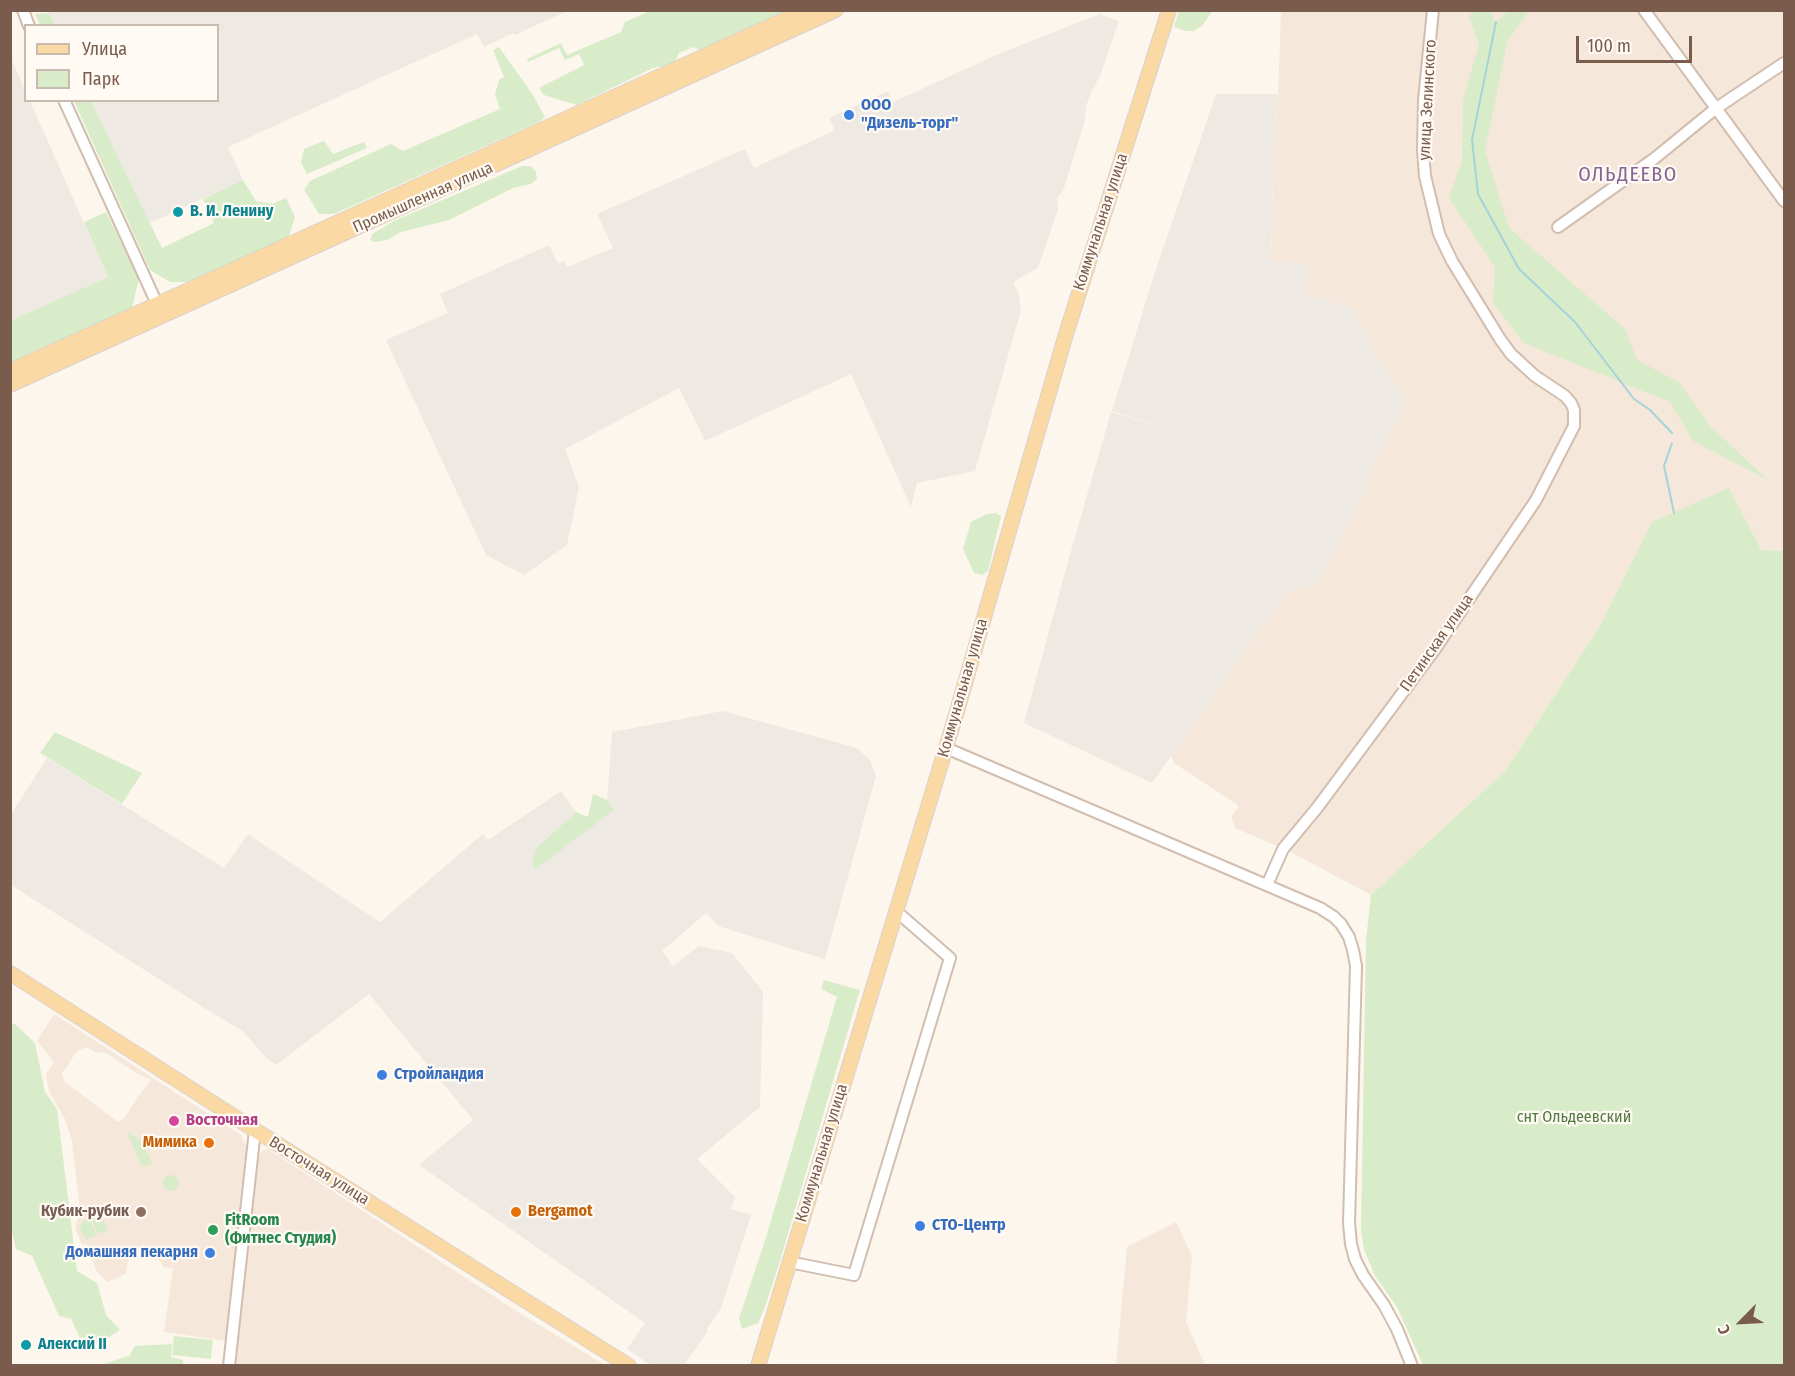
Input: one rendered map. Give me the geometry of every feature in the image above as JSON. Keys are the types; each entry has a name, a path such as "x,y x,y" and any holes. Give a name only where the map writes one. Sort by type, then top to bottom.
{"main road":[{"name":"Промышленная улица","path":"744,45 806,10"},
{"name":"Промышленная улица","path":"10,385 160,310 318,238 744,45 836,10"},
{"name":"Коммунальная улица","path":"758,1365 946,748 1069,325 1169,10"},
{"name":"Промышленная улица","path":"10,371 160,310 181,294 318,238"},
{"name":"Восточная улица","path":"10,973 629,1365"}],"street":[{"path":"23,10 29,24"},
{"name":"улица Зелинского","path":"1433,10 1424,100 1423,150 1427,184 1439,234 1452,261 1511,354 1535,376 1565,396 1571,403 1574,410 1574,426"},
{"path":"1644,10 1785,201"},
{"path":"1558,227 1655,158 1715,109 1785,63"},
{"path":"65,102 160,310"},
{"path":"148,286 161,293 181,294"},
{"name":"Петинская улица","path":"1267,885 1283,849 1317,808 1435,649 1536,500 1574,426"},
{"path":"946,748 1320,908 1341,924 1349,937 1356,966 1349,1223 1351,1244 1363,1275 1388,1313 1412,1365"},
{"path":"789,1262 854,1275 860,1257 950,958 896,911"},
{"path":"229,1365 255,1130"}],"shaded area":[{"path":"48,11 567,11 484,47 477,34 228,147 243,180 150,223 91,102 219,102 219,24 54,24"},
{"name":"ОЛЬДЕЕВО","path":"1281,11 1784,11 1784,551 1761,550 1652,522 1597,631 1505,771 1371,895 1289,851 1235,828 1231,817 1239,806 1174,763 1171,756 1286,592 1318,582 1365,492 1372,468 1396,422 1405,398 1381,364 1353,309 1304,293 1309,264 1271,261 1273,165"},
{"path":"1100,14 1119,21 1100,76 1086,106 1084,124 1063,191 1057,198 1058,209 1038,268 1013,282 1019,295 1021,310 975,471 917,483 911,507 851,374 705,441 679,388 565,449 579,487 567,545 524,575 486,555 386,340 448,313 440,294 549,245 558,263 564,261 567,267 613,248 597,214 745,149 754,168 835,130 829,118 888,91 893,102 1003,52"},
{"path":"10,56 24,88 24,102 30,102 108,277 11,321"},
{"path":"1216,94 1278,94 1273,165 1271,261 1309,264 1304,293 1353,309 1381,364 1405,398 1396,422 1372,468 1365,492 1318,582 1286,593 1152,783 1024,723 1111,412 1165,428 1112,411 1154,275"},
{"path":"723,711 857,748 870,760 876,776 825,959 718,926 706,913 662,951 673,966 699,946 732,953 763,992 760,1107 697,1159 735,1197 731,1209 751,1215 721,1308 684,1365 650,1365 627,1349 645,1323 419,1165 473,1120 369,994 276,1065 265,1057 243,1031 11,885 10,816 47,758 224,868 248,834 380,922 483,834 488,840 561,791 576,812 536,848 535,870 613,810 607,800 612,732"},
{"path":"54,1014 241,1135 249,1151 227,1341 164,1332 173,1268 164,1267 159,1260 129,1256 126,1274 108,1282 97,1272 86,1244 82,1245 75,1228 80,1210 72,1141 65,1119 49,1091 46,1075 54,1062 37,1041","holes":["87,1047 95,1052 106,1053 151,1080 125,1117 118,1122 65,1082 62,1074 77,1051"]},
{"path":"268,1149 521,1314 605,1365 234,1366 257,1159 262,1151"},
{"path":"1176,1222 1192,1256 1186,1322 1205,1365 1116,1365 1127,1247"}],"green space":[{"path":"1179,10 1212,11 1203,25 1194,31 1186,31 1174,27"},
{"path":"650,11 787,11 701,50 693,47 679,53 675,62 653,68 577,105 544,95 539,88 584,65 579,54 565,60 559,48 528,62 527,59 561,43 567,55 621,32 625,22"},
{"path":"1473,11 1491,11 1495,23 1509,11 1529,11 1507,42 1485,151 1509,228 1625,329 1637,360 1679,382 1710,426 1768,480 1693,441 1670,402 1524,343 1493,303 1495,267 1449,198 1462,161 1463,100 1479,44 1469,17"},
{"path":"49,13 54,24 40,24 35,14"},
{"path":"499,47 533,95 545,117 539,122 334,214 319,214 304,190 310,181 391,144 403,151 500,109 495,94 499,80 504,77 493,50"},
{"path":"74,102 91,102 162,248 214,223 203,199 243,180 256,201 272,204 286,198 295,217 288,239 188,282 170,282 150,270"},
{"path":"324,141 333,154 364,142 367,148 307,174 301,162 304,149"},
{"path":"522,166 531,166 536,172 537,179 531,184 513,188 449,220 401,232 387,240 375,242 370,240 372,234 396,220"},
{"path":"106,212 139,278 132,308 11,362 10,321 108,277 84,222"},
{"name":"снт Ольдеевский","path":"1729,488 1761,550 1784,551 1784,1365 1423,1365 1397,1307 1375,1276 1364,1250 1361,1231 1366,941 1371,895 1505,771 1597,631 1652,522"},
{"path":"996,513 1001,516 988,571 982,575 974,573 963,549 971,522 987,514"},
{"path":"55,732 142,773 122,804 40,753"},
{"path":"593,794 607,800 614,810 535,870 532,862 536,848 576,812 588,817"},
{"path":"824,980 860,990 764,1310 758,1323 742,1329 739,1318 767,1234 837,997 821,989"},
{"path":"15,1024 35,1043 45,1092 57,1109 77,1271 97,1283 106,1315 120,1330 86,1351 71,1319 59,1316 32,1256 16,1249 10,1223 10,1025"},
{"path":"129,1132 143,1143 152,1163 142,1167 128,1135"},
{"path":"171,1175 177,1177 179,1183 177,1189 171,1191 165,1189 163,1183 165,1177"},
{"path":"97,1207 108,1230 98,1234 90,1215"},
{"path":"88,1217 97,1235 86,1240 79,1227"},
{"path":"174,1336 213,1340 211,1359 172,1355"},
{"path":"172,1344 171,1357 183,1360 183,1365 100,1365 129,1356 135,1346"}],"waterway":[{"path":"1496,22 1472,140 1478,194 1519,269 1575,322 1634,399 1650,410 1672,433"},
{"path":"1672,443 1664,466 1674,513"}],"place":[{"name":"ООО \"Дизель-торг\"","path":"849,115"},
{"name":"В. И. Ленину","path":"178,212"},
{"name":"Стройландия","path":"382,1075"},
{"name":"Восточная","path":"174,1121"},
{"name":"Мимика","path":"209,1143"},
{"name":"Кубик-рубик","path":"141,1212"},
{"name":"Bergamot","path":"516,1212"},
{"name":"СТО-Центр","path":"920,1226"},
{"name":"FitRoom (Фитнес Студия)","path":"213,1230"},
{"name":"Домашняя пекарня","path":"210,1253"},
{"name":"Алексий II","path":"26,1345"}],"district":[{"name":"ОЛЬДЕЕВО","path":"1628,175"}]}
